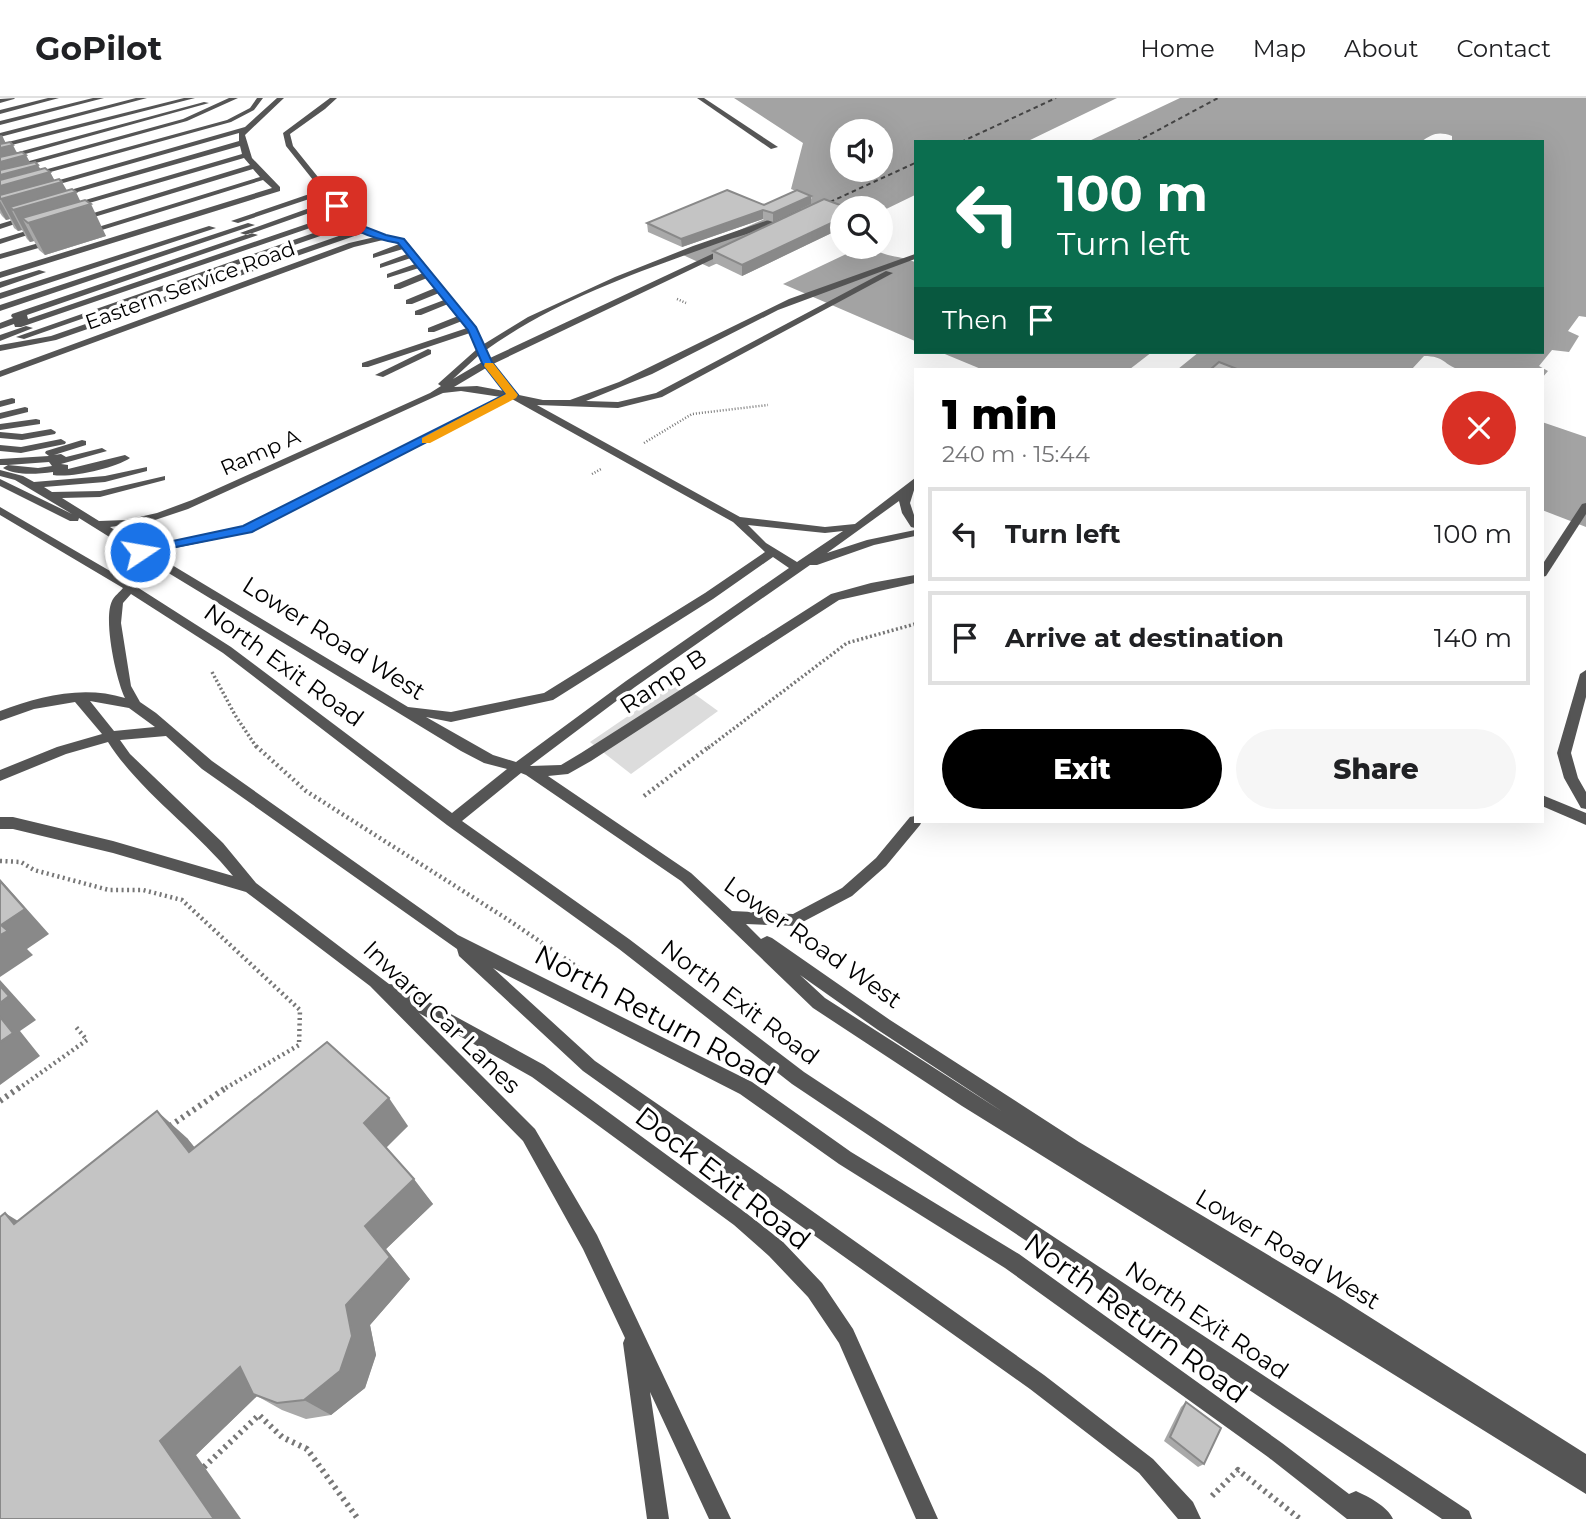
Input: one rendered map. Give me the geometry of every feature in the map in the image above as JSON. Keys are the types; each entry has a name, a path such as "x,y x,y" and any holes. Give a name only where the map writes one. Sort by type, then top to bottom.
{"lane":[{"path":"0,104 12,98"},
{"path":"0,104 32,98"},
{"path":"0,112 56,98"},
{"path":"0,118 78,98"},
{"path":"0,123 101,98"},
{"path":"0,129 122,98"},
{"path":"0,137 144,98"},
{"path":"0,137 184,98"},
{"path":"0,146 167,100 194,98"},
{"path":"0,152 209,98"},
{"path":"0,161 220,98"},
{"path":"0,161 182,116 229,98"},
{"path":"0,171 185,120 235,98"},
{"path":"0,184 229,121 252,109 260,98"},
{"path":"0,191 258,119 281,98"},
{"path":"334,98 286,133 290,146 338,207 383,237 431,278 473,329 487,363 512,395 737,520 762,545 798,568"},
{"path":"700,98 774,148"},
{"path":"0,177 252,109"},
{"path":"0,275 277,189 252,157 258,119"},
{"path":"55,200 252,157"},
{"path":"55,200 252,157"},
{"path":"55,200 252,157"},
{"path":"252,157 71,229 252,157"},
{"path":"0,266 252,157"},
{"path":"226,219 338,207"},
{"path":"0,285 338,207"},
{"path":"0,296 338,207"},
{"path":"0,308 338,207"},
{"path":"0,314 338,207"},
{"path":"0,323 338,207"},
{"path":"0,331 338,207"},
{"path":"0,338 338,207"},
{"path":"0,346 54,338 338,207"},
{"path":"0,346 338,207"},
{"path":"433,395 479,349 534,316 659,260 817,207 755,237"},
{"path":"0,219 48,224"},
{"path":"0,296 214,223"},
{"path":"0,227 48,224"},
{"path":"0,234 48,224"},
{"path":"0,242 48,224"},
{"path":"0,250 48,224"},
{"path":"0,257 48,224"},
{"name":"Eastern Service Road","path":"3,372 341,249 383,237"},
{"path":"433,395 487,363 552,330 743,243"},
{"path":"569,404 631,379 776,308 914,258"},
{"path":"433,395 457,388 569,404 618,405 659,395 914,259"},
{"path":"400,290 431,278"},
{"path":"400,290 431,278"},
{"path":"400,290 431,278"},
{"path":"400,290 431,278"},
{"path":"400,290 431,278"},
{"path":"400,290 431,278"},
{"path":"473,329 376,372 473,329"},
{"name":"Ramp A","path":"98,524 129,523 164,516 433,395"},
{"path":"140,552 247,530 512,395"},
{"path":"0,410 29,416"},
{"path":"0,416 29,416"},
{"path":"0,429 22,437 29,416"},
{"path":"0,429 29,416"},
{"path":"0,441 21,443 29,416"},
{"path":"0,448 22,450 29,416"},
{"path":"97,449 38,471 0,466 37,461 97,449"},
{"path":"0,466 37,476 134,464 105,479 4,485"},
{"path":"0,466 466,747 489,759 531,771 686,877 819,1003 968,1100 1586,1483"},
{"path":"4,485 42,495 100,494 158,476"},
{"path":"452,821 514,769 861,526 914,482"},
{"name":"Lower Road West","path":"4,485 140,552 290,638 330,669 386,705 514,769 884,1025 1073,1148 1328,1302 1586,1465"},
{"path":"906,490 903,501 905,513 914,524"},
{"path":"1544,570 1586,506"},
{"name":"North Exit Road","path":"0,510 227,650 452,821 624,944 798,1078 1461,1519"},
{"path":"737,520 825,530 861,526"},
{"path":"798,568 871,542 914,533"},
{"path":"386,705 451,717 548,697 709,596 772,552"},
{"path":"135,705 125,686 116,623 117,602 155,561"},
{"path":"891,583 914,572"},
{"path":"891,583 914,579"},
{"name":"Ramp B","path":"531,771 563,770 839,595 891,583"},
{"path":"1586,674 1564,753 1571,778 1586,804"},
{"path":"0,716 39,700 87,696 135,705"},
{"path":"78,697 111,736 125,758 218,848 251,887"},
{"name":"North Return Road","path":"135,705 169,730 207,765 453,940 746,1087 845,1158 1012,1261 1275,1450 1364,1519"},
{"path":"0,776 78,743 142,730 169,730"},
{"path":"1544,801 1586,819"},
{"path":"730,917 795,920 847,892 881,862 914,822"},
{"name":"Inward Car Lanes","path":"0,823 13,823 113,847 251,887 376,981 529,1135 590,1242 720,1519"},
{"path":"453,940 589,1066 1037,1382 1146,1466 1190,1519"},
{"name":"Dock Exit Road","path":"376,981 538,1071 740,1219 776,1249 815,1290 846,1336 927,1519"},
{"path":"630,1327 658,1519"},
{"path":"1275,1450 1382,1519"}],"path":[{"path":"592,474 692,414 768,405"},
{"path":"643,796 847,643 914,624"},
{"path":"210,669 235,715 260,752 306,792 507,919"},
{"path":"0,862 21,862 34,870 109,891 143,890 182,900 300,1010 299,1045 203,1101 161,1133"},
{"path":"0,1101 87,1040 76,1027"},
{"path":"204,1467 259,1415 282,1437 307,1449 358,1519"},
{"path":"1190,1519 1238,1470 1300,1519"}],"shaded area":[{"path":"734,98 1117,98 1030,140 914,140 914,195 893,206 893,196 830,196 830,212 709,267 683,255 812,198 791,189 803,143"},
{"path":"1180,98 1586,98 1586,317 1579,316 1568,331 1579,336 1569,352 1552,350 1539,366 1543,368 1456,368 1436,357 1424,356 1413,368 1179,368 1197,354 1544,354 1544,140 1452,140 1452,136 1439,134 1424,140 1091,140"},
{"path":"893,256 914,262 914,341 783,284 836,259 893,259"},
{"path":"945,354 1149,354 1131,368 979,368"},
{"path":"1544,423 1586,437 1586,527 1544,511"},
{"path":"678,682 718,711 631,774 590,742"}],"building":[{"path":"10,142 13,145 0,148 0,144"},
{"path":"22,152 26,155 0,162 0,157"},
{"path":"35,162 38,165 0,175 0,170"},
{"path":"45,168 50,172 0,186 0,180"},
{"path":"59,179 62,182 0,198 0,195"},
{"path":"72,189 76,192 13,210 10,207"},
{"path":"727,190 764,205 797,190 811,196 773,213 763,210 681,239 647,223"},
{"path":"824,199 830,201 830,224 742,265 713,251"},
{"path":"85,200 91,204 28,223 22,218"},
{"path":"1219,362 1234,368 1212,368"},
{"path":"0,881 25,909 1,925 8,931 0,935"},
{"path":"0,986 9,996 0,1003"},
{"path":"0,1017 13,1033 0,1042"},
{"path":"327,1042 389,1098 364,1123 414,1179 365,1226 390,1257 346,1305 352,1336 340,1371 304,1400 277,1403 253,1394 240,1367 160,1441 214,1519 0,1519 0,1217 5,1213 14,1224 157,1111 189,1152"},
{"path":"1186,1402 1221,1428 1204,1464 1170,1437"}],"ferry route":[{"path":"965,140 1056,98"},
{"path":"1140,140 1218,98"},
{"path":"843,196 914,163"}],"slow traffic":[{"path":"426,441 512,395 489,366"}],"route":[{"path":"140,552 247,530 478,415 512,395 487,363 473,329 401,241 352,225 337,206"}]}
